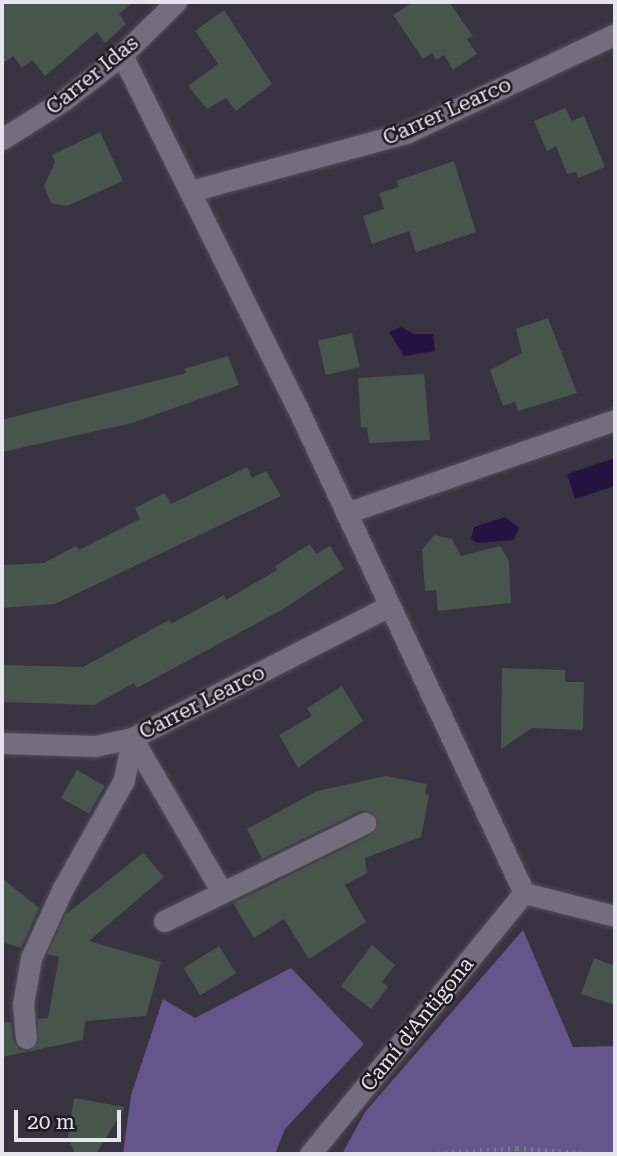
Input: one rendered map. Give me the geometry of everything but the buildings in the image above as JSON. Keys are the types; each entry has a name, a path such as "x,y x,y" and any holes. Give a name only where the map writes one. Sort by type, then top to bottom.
{"street":[{"name":"Carrer Idas","path":"2,139 64,100 122,55 176,2"},
{"name":"Carrer Learco","path":"191,191 406,133 615,34"},
{"path":"122,55 191,191 346,513 524,893 615,916"},
{"path":"346,513 615,420"},
{"name":"Carrer Learco","path":"2,743 95,746 132,738 390,606"},
{"path":"132,738 222,892"},
{"path":"26,1038 23,1004 31,958 61,890 124,780 132,738"},
{"path":"164,921 365,823"},
{"name":"Camí d'Antigona","path":"310,1154 524,893"}],"path":[{"path":"431,1154 517,1148 590,1154"}],"shaded area":[{"path":"401,327 414,334 433,334 435,351 404,356 389,332"},
{"path":"615,458 615,486 575,499 567,474"},
{"path":"505,517 519,528 514,540 478,543 471,539 474,527"},
{"path":"523,930 573,1047 615,1046 615,1154 342,1154 365,1112"},
{"path":"291,968 364,1044 285,1129 275,1154 123,1154 131,1095 163,999 195,1018"}]}
